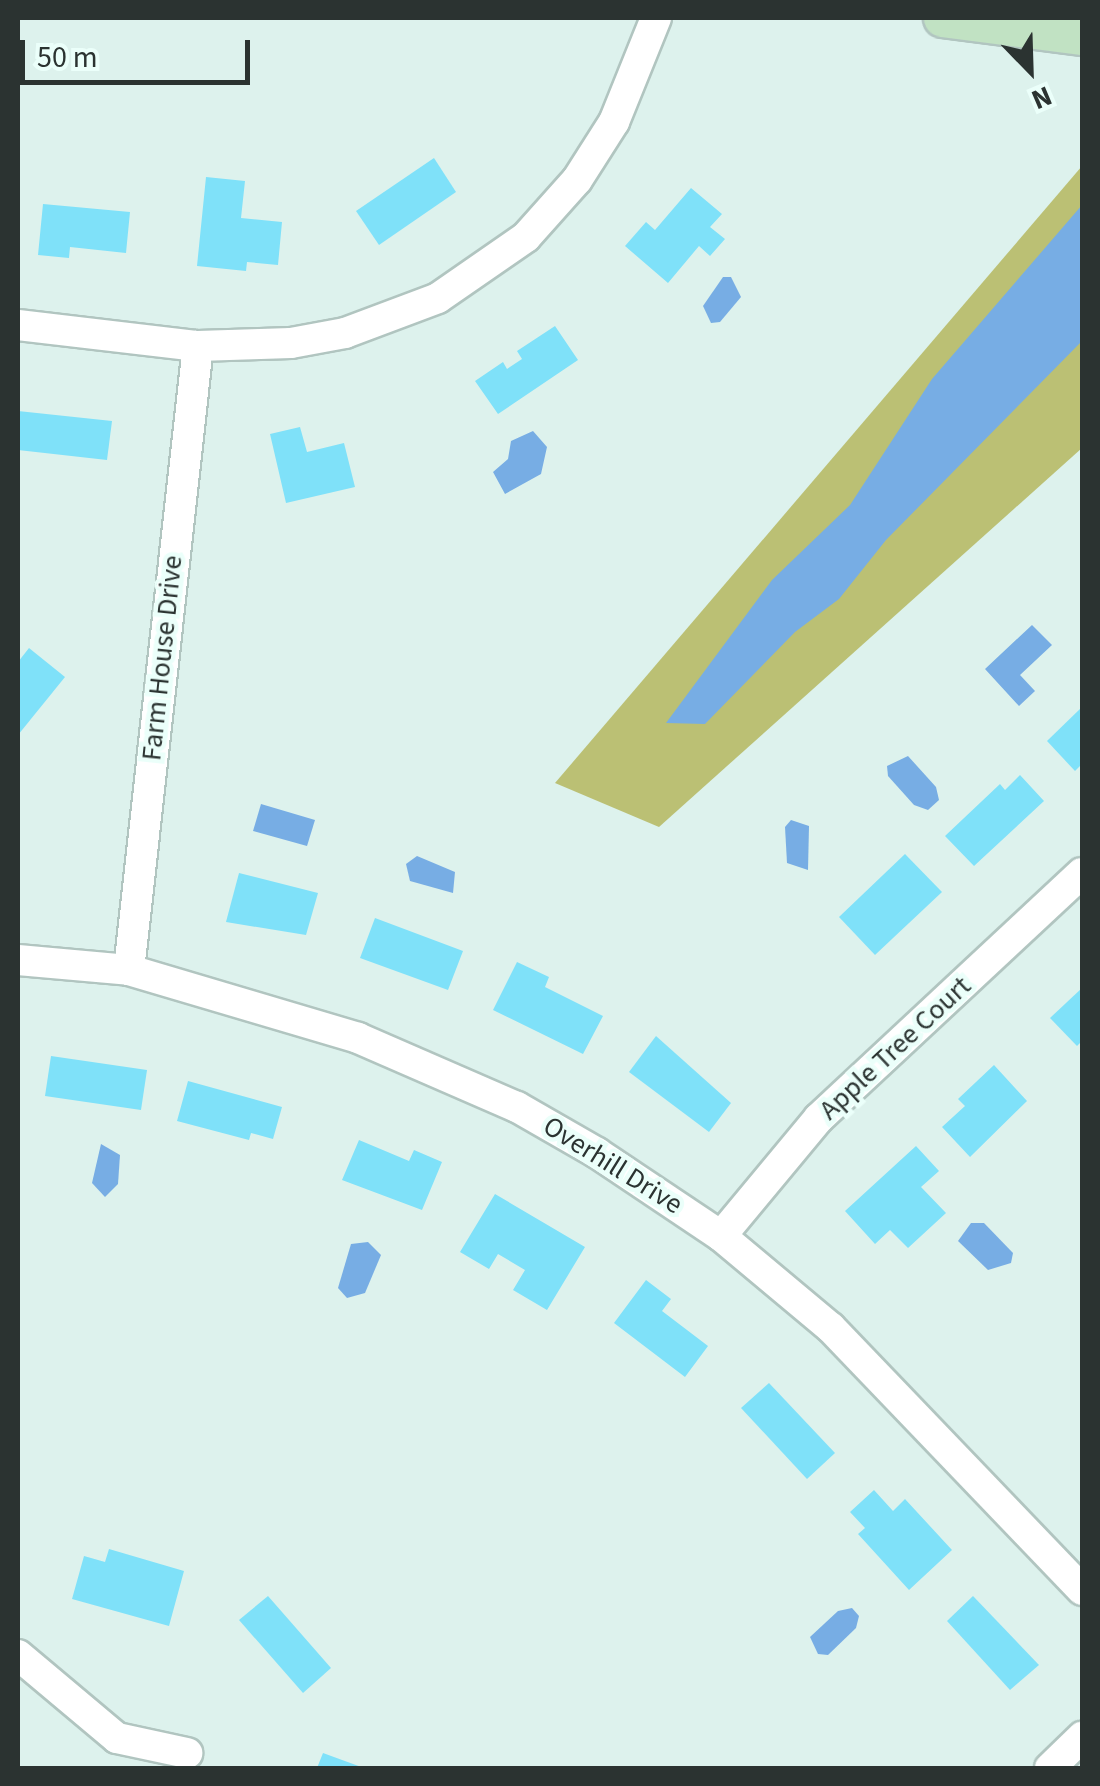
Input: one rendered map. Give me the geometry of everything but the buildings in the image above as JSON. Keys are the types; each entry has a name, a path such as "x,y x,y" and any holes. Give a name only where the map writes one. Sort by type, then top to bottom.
{"main road":[{"path":"959,18 1082,36"}],"street":[{"path":"18,325 198,346 345,334 465,281 526,236 594,158 656,18"},
{"name":"Farm House Drive","path":"129,970 198,346"},
{"name":"Apple Tree Court","path":"721,1236 820,1118 1082,873"},
{"name":"Overhill Drive","path":"18,960 129,970 278,1012 422,1063 547,1124 721,1236 831,1328 1082,1590"},
{"path":"18,1655 117,1738 187,1753"},
{"path":"1050,1768 1082,1737"}],"green space":[{"path":"1082,166 1082,448 659,827 555,783"}],"water":[{"path":"1082,205 1082,341 886,540 839,599 795,632 705,724 666,723 772,580 850,505 932,379"},
{"path":"723,277 731,277 741,297 720,322 711,323 703,306"},
{"path":"533,431 547,447 541,474 505,494 493,472 508,459 511,441"},
{"path":"1032,625 1052,645 1020,675 1035,691 1019,706 985,669"},
{"path":"908,756 936,787 939,800 928,810 914,805 888,776 887,766"},
{"path":"261,804 315,820 307,846 253,831"},
{"path":"791,820 809,826 808,870 787,863 785,827"},
{"path":"417,856 455,872 453,893 410,881 406,864"},
{"path":"101,1144 120,1155 118,1184 105,1197 92,1183"},
{"path":"971,1223 984,1223 1013,1253 1011,1263 988,1270 958,1241"},
{"path":"368,1242 381,1255 365,1293 347,1298 338,1288 351,1244"},
{"path":"852,1608 859,1616 856,1628 828,1655 818,1654 810,1637 838,1611"}]}
